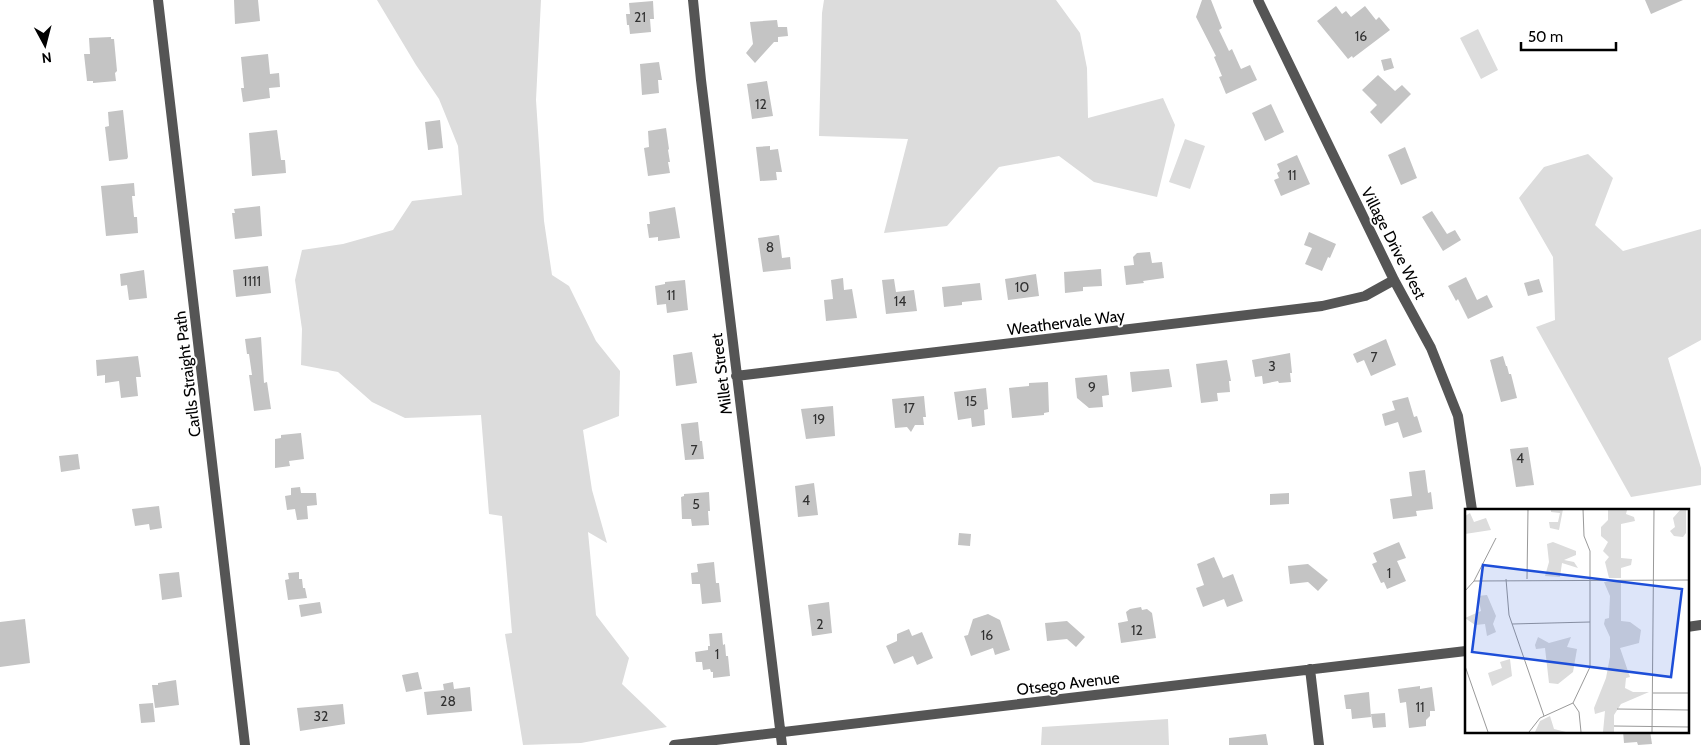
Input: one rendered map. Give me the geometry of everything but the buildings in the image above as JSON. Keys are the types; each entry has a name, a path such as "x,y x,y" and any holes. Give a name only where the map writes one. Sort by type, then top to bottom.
{"street":[{"name":"Carlls Straight Path","path":"158,0 245,745"},
{"name":"Millet Street","path":"693,0 736,376 782,745"},
{"name":"Village Drive West","path":"1258,0 1394,280 1431,348 1458,416 1472,509"},
{"name":"Weathervale Way","path":"736,376 1322,306 1365,296 1394,280"},
{"path":"1688,627 1701,625"},
{"name":"Otsego Avenue","path":"674,745 1465,651"},
{"path":"1310,670 1319,745"}],"shaded area":[{"path":"377,0 541,0 536,100 544,221 552,275 569,286 596,341 620,371 619,416 583,430 592,490 607,543 588,532 596,615 629,658 622,684 667,727 581,743 523,745 505,634 512,633 502,516 489,514 481,415 405,418 372,402 338,372 301,365 302,329 295,280 302,250 343,244 393,230 412,201 462,195 458,146 439,99"},
{"path":"824,0 1056,0 1080,33 1087,68 1088,118 1163,98 1175,125 1157,197 1094,182 1059,156 999,167 947,226 884,233 908,139 819,136 822,13"},
{"path":"1478,29 1498,70 1481,79 1460,38"},
{"path":"1185,139 1205,146 1190,189 1169,182"},
{"path":"1588,154 1613,178 1595,225 1623,251 1701,229 1701,340 1668,358 1701,468 1701,485 1631,497 1536,327 1555,320 1553,257 1519,198 1544,167"},
{"path":"1168,719 1169,745 1041,745 1042,727"}]}
